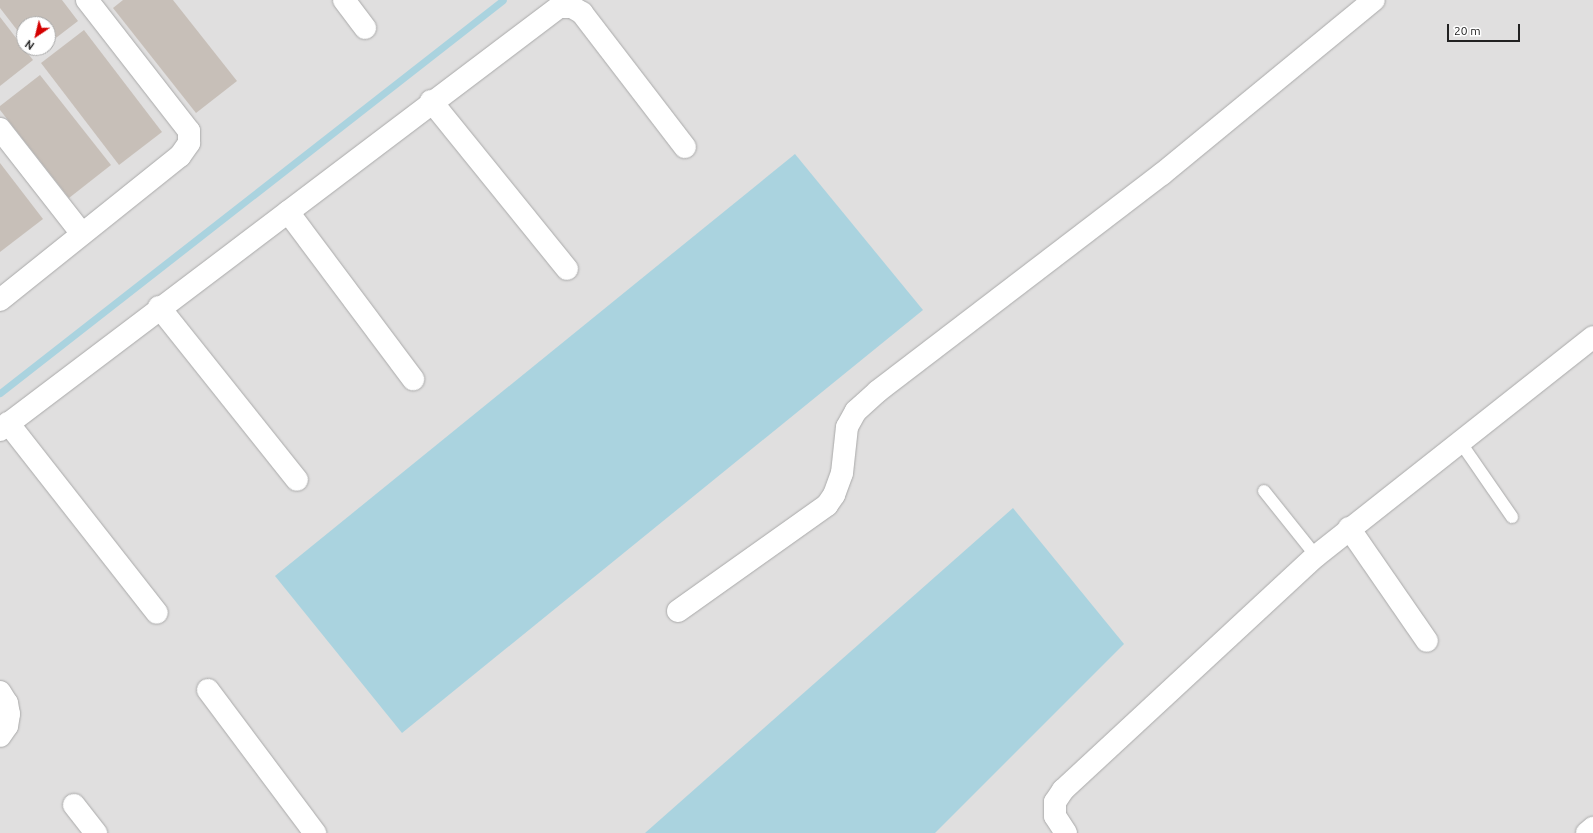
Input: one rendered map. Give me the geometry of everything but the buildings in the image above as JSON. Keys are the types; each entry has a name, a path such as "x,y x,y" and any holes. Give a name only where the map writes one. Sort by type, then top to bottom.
{"street":[{"path":"0,300 180,156 189,143 189,131 87,0"},
{"path":"344,0 365,28"},
{"path":"678,612 827,505 834,495 842,473 847,427 856,411 878,391 1162,174 1374,0"},
{"path":"157,613 4,426 159,306 288,212 432,101 559,6 572,7 582,13 685,147"},
{"path":"432,101 567,269"},
{"path":"0,129 82,234"},
{"path":"288,212 414,379"},
{"path":"159,306 297,480"},
{"path":"1066,833 1055,816 1055,802 1063,790 1316,556 1349,528 1460,443 1593,337"},
{"path":"1349,528 1427,642"},
{"path":"208,690 315,833"},
{"path":"0,692 7,703 9,714 7,726 0,736"},
{"path":"74,805 96,833"},
{"path":"1587,833 1593,828"}],"lane":[{"path":"1460,443 1512,516"},
{"path":"1264,491 1316,556"}],"shaded area":[{"path":"0,0 1593,0 1593,833 0,833"}],"water":[{"path":"795,154 923,310 402,733 275,576"},
{"path":"1013,508 1124,644 935,833 645,833"}],"waterway":[{"path":"0,393 503,0"}]}
